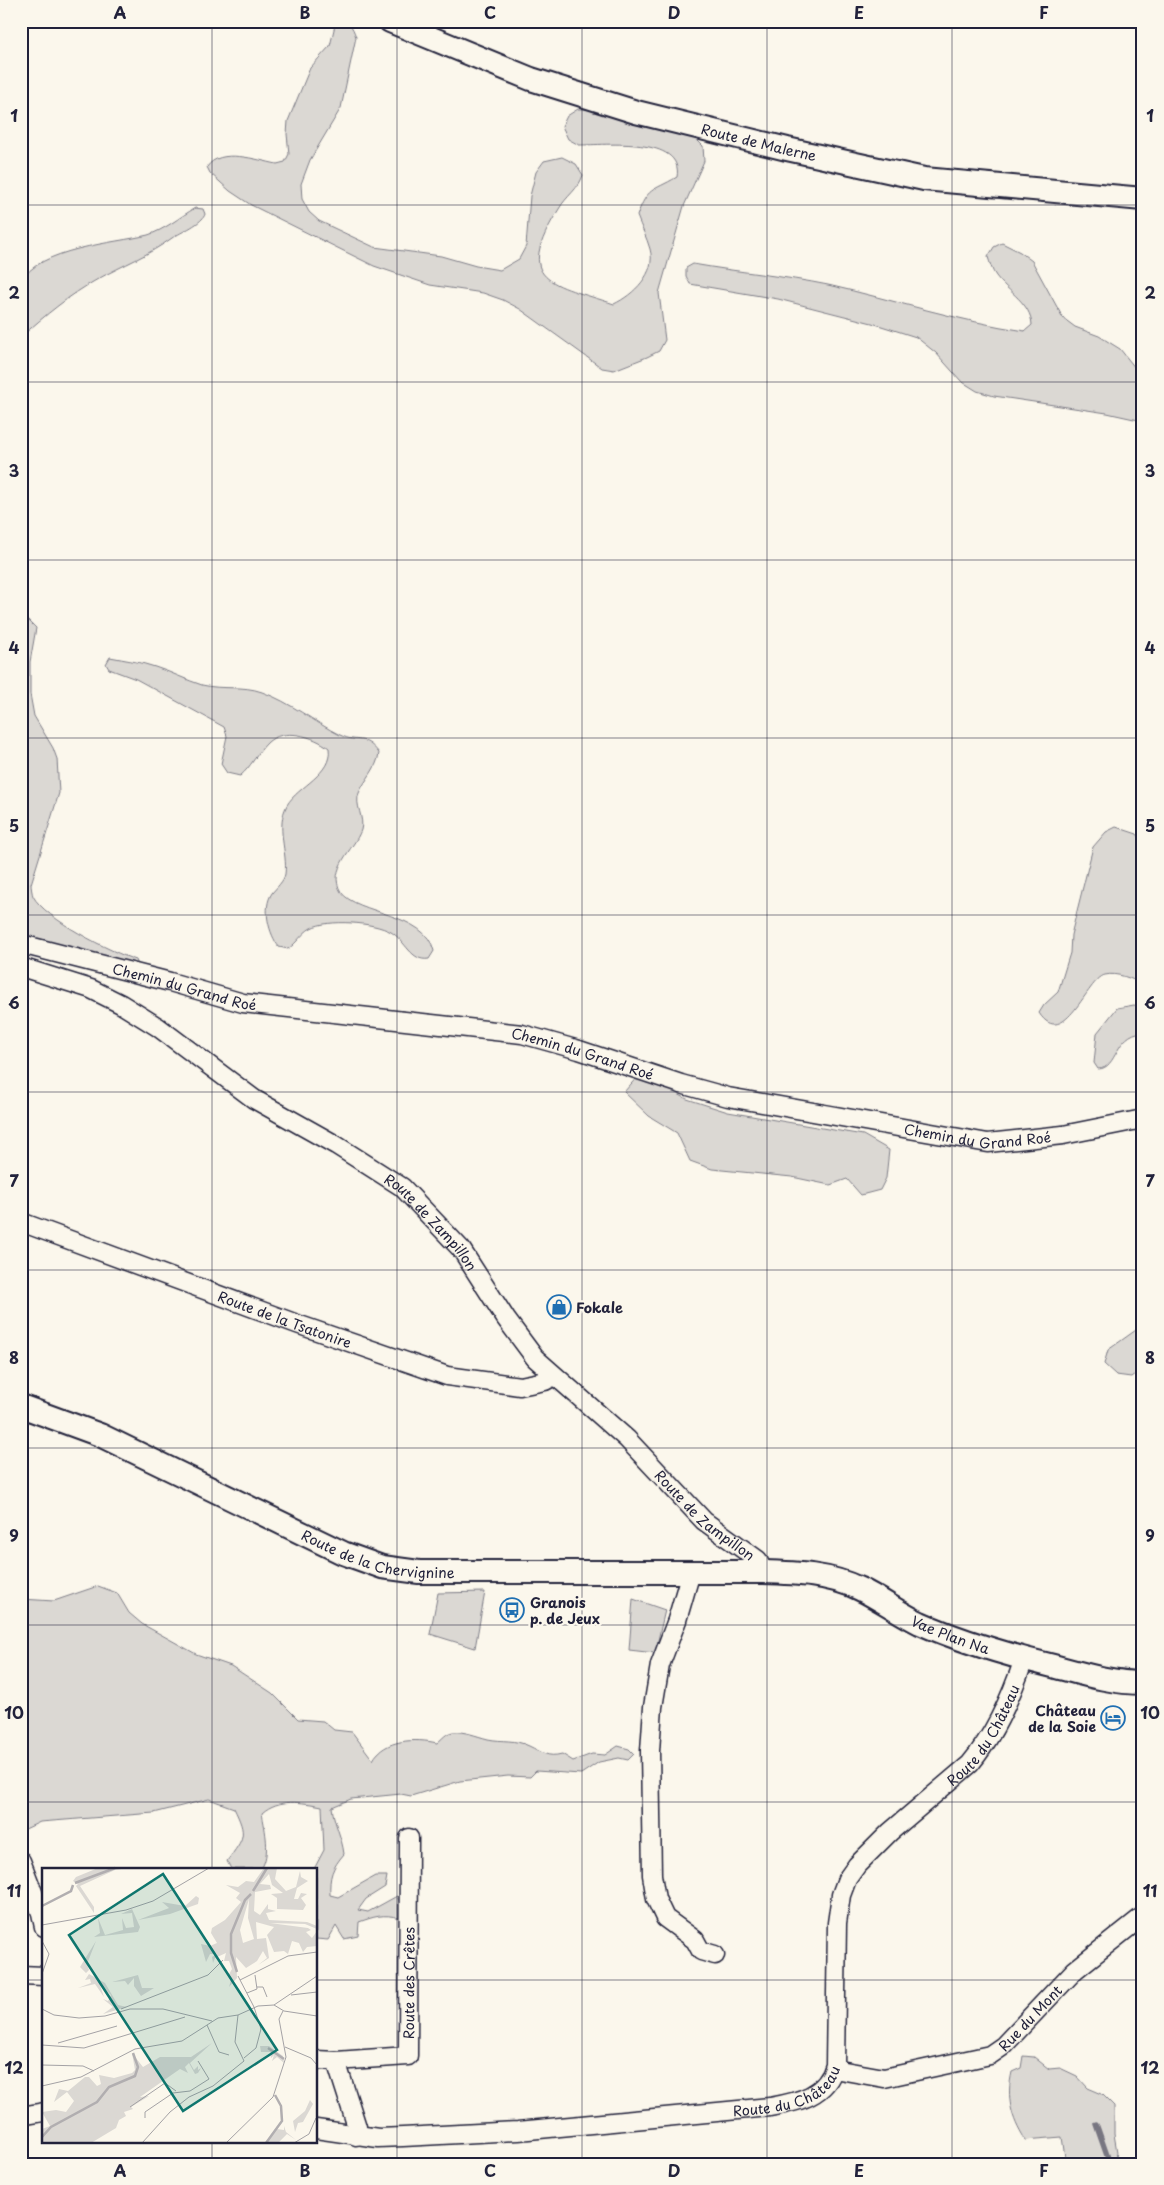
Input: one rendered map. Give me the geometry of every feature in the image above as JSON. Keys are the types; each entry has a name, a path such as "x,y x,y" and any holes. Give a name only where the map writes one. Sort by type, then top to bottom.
{"street":[{"name":"Route de Malerne","path":"390,21 531,79 636,112 787,149 924,179 1143,199"},
{"name":"Chemin du Grand Roé","path":"21,944 170,982 243,1003 492,1029 528,1035 680,1084 728,1097 988,1142 1063,1135 1143,1120"},
{"name":"Route de Zampillon","path":"21,967 91,988 121,1004 158,1028 254,1099 336,1144 402,1187 461,1250 520,1339 536,1358 627,1439 704,1521 760,1562 763,1572"},
{"name":"Route de la Tsatonire","path":"21,1222 288,1321 447,1376 520,1386 545,1381 554,1376"},
{"name":"Route de la Chervignine","path":"21,1406 100,1435 343,1553 382,1567 419,1572 763,1572"},
{"path":"691,1572 677,1620 660,1665 653,1707 650,1751 652,1875 656,1899 665,1918 695,1940 701,1951 714,1955"},
{"name":"Vae Plan Na","path":"763,1572 801,1573 841,1582 861,1589 903,1615 936,1630 1024,1659 1109,1681 1143,1683"},
{"name":"Route du Château","path":"318,2129 356,2136 395,2137 518,2131 770,2107 790,2104 816,2094 827,2082 834,2070 837,1923 839,1901 847,1879 864,1856 970,1764 979,1754 1010,1696 1024,1659"},
{"name":"Route des Crêtes","path":"318,2060 336,2061 408,2056 409,1838"},
{"path":"21,1861 37,1901 42,1920"},
{"name":"Rue du Mont","path":"834,2070 884,2078 990,2055 1003,2046 1075,1970 1143,1916"},
{"path":"21,1975 42,1976"},
{"path":"336,2061 357,2127 356,2136"},
{"path":"21,2116 42,2112"}],"shaded area":[{"path":"336,21 349,24 356,37 341,108 310,160 301,184 302,199 309,212 319,221 374,247 441,256 476,266 500,270 519,259 526,246 530,196 536,172 544,161 562,157 576,164 583,175 579,184 562,204 545,233 539,252 539,266 546,276 557,284 614,304 636,289 647,275 651,258 650,249 637,216 648,194 677,177 676,164 668,155 656,149 641,146 624,144 579,145 568,139 562,126 567,116 578,109 598,109 675,130 695,138 703,146 704,161 684,206 659,293 665,340 659,351 614,370 602,368 520,309 503,300 483,293 430,285 374,266 251,205 230,191 210,173 207,167 213,161 230,156 239,156 277,164 285,162 289,154 288,121 310,68 330,46"},
{"path":"195,208 203,209 205,214 196,224 154,250 78,291 48,313 21,337 21,307 24,308 26,301 21,282 30,271 43,261 78,249 154,233"},
{"path":"1002,243 1020,252 1032,261 1063,318 1075,327 1099,336 1120,349 1136,369 1143,378 1143,421 1107,413 994,396 977,391 961,381 936,353 916,337 872,323 778,299 690,284 686,276 686,268 693,264 795,279 828,285 975,322 1025,331 1032,325 1028,310 996,276 988,257 994,247"},
{"path":"21,613 36,628 30,662 30,694 34,716 53,748 57,759 59,793 31,884 33,896 51,915 64,924 111,950 136,960 139,967 21,936 21,779 25,773 21,762"},
{"path":"110,657 150,665 202,685 262,692 282,701 346,738 369,743 379,753 378,759 359,793 358,807 362,821 361,830 339,868 337,875 338,884 341,892 349,899 405,921 418,929 428,938 434,951 429,959 423,959 413,954 391,932 374,926 351,923 319,925 308,930 288,949 279,947 272,935 268,921 267,906 272,893 282,882 285,874 282,831 284,813 292,798 314,779 326,765 329,757 329,748 307,737 290,734 281,735 267,743 240,776 227,773 221,764 227,736 224,727 136,679 109,669 106,664"},
{"path":"1116,827 1137,834 1143,842 1143,984 1119,975 1105,975 1098,979 1066,1019 1057,1024 1048,1022 1039,1013 1044,1005 1058,992 1070,953 1071,935 1093,847 1106,832"},
{"path":"1134,1005 1143,1007 1143,1032 1134,1034 1127,1039 1109,1064 1098,1069 1094,1063 1097,1033 1117,1008"},
{"path":"639,1075 687,1099 728,1112 863,1135 889,1150 886,1178 880,1190 861,1195 847,1179 830,1185 792,1177 712,1169 690,1161 677,1133 649,1116 624,1092"},
{"path":"1143,1325 1143,1368 1131,1377 1116,1375 1104,1364 1108,1350"},
{"path":"98,1586 117,1593 129,1613 142,1624 196,1654 231,1666 272,1693 298,1719 323,1721 334,1730 352,1732 373,1760 378,1753 393,1744 410,1741 437,1743 448,1733 453,1732 466,1733 488,1739 519,1742 548,1755 562,1754 573,1761 592,1754 605,1755 618,1746 629,1749 634,1754 628,1760 619,1758 599,1762 581,1774 536,1771 530,1777 508,1776 460,1781 411,1796 401,1794 351,1799 332,1807 344,1854 332,1873 330,1895 338,1897 375,1876 387,1876 385,1887 366,1899 358,1910 368,1912 397,1896 403,1911 399,1918 383,1916 359,1922 358,1936 344,1939 336,1926 328,1940 318,1939 318,1868 315,1868 324,1850 322,1806 290,1802 276,1805 262,1813 267,1849 262,1868 230,1868 227,1861 241,1841 241,1824 234,1808 209,1799 154,1813 40,1822 21,1831 21,1599 54,1601"},
{"path":"485,1592 475,1648 430,1634 438,1593"},
{"path":"633,1599 665,1610 655,1653 629,1650"},
{"path":"1023,2056 1034,2057 1049,2069 1060,2068 1077,2076 1088,2088 1102,2094 1114,2106 1114,2134 1117,2152 1115,2164 1090,2164 1088,2161 1066,2164 1062,2137 1025,2140 1016,2124 1010,2099 1012,2072 1021,2068"}],"waterway":[{"path":"1096,2124 1110,2164"}],"place":[{"name":"Fokale","path":"559,1307"},
{"name":"Granois p. de Jeux","path":"512,1610"},
{"name":"Château de la Soie","path":"1113,1718"}]}
